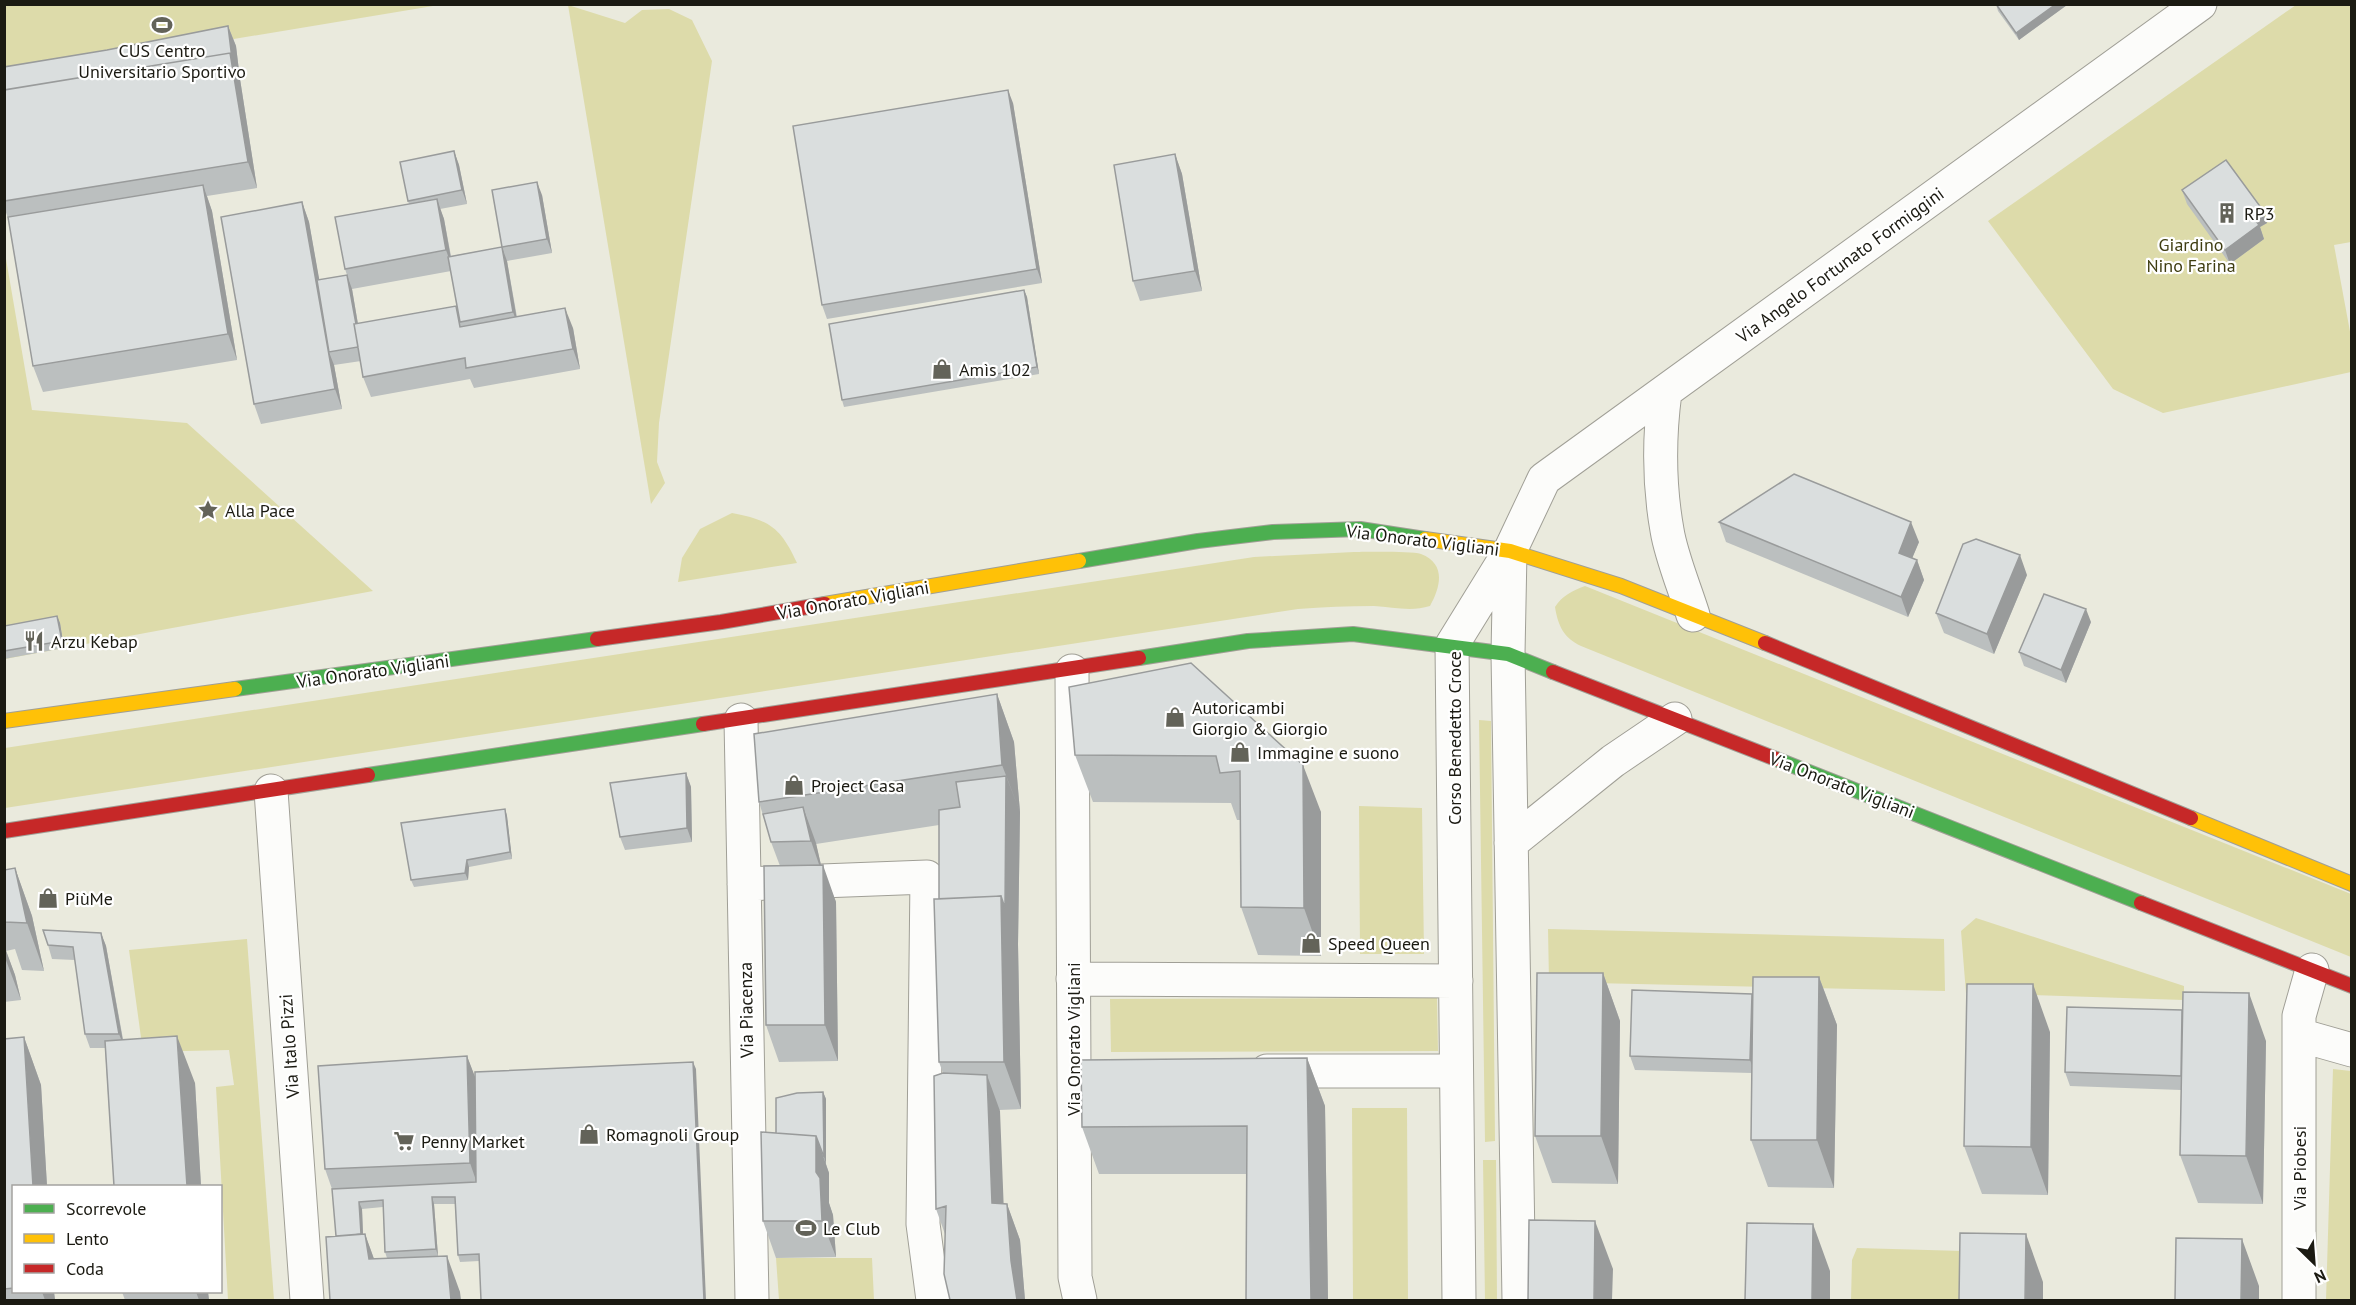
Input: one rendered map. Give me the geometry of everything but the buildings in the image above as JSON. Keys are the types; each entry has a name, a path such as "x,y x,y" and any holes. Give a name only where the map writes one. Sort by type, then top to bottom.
{"main road":[{"name":"Via Onorato Vigliani","path":"4,721 721,622 1197,541 1272,532 1360,529 1510,551 1621,586 1864,683 2352,884"},
{"name":"Via Onorato Vigliani","path":"4,831 1248,641 1353,634 1508,654 2352,986"}],"street":[{"name":"Via Angelo Fortunato Formiggini","path":"1510,551 1544,479 2200,4"},
{"path":"1665,392 1660,459 1667,532 1693,615"},
{"path":"1510,551 1508,654 1519,1300"},
{"name":"Corso Benedetto Croce","path":"1459,1300 1452,645 1510,551"},
{"name":"Via Onorato Vigliani","path":"1072,669 1073,979 1088,1070 1075,1277 1080,1300"},
{"path":"1511,843 1613,761 1675,719"},
{"name":"Via Piacenza","path":"741,720 752,1300"},
{"name":"Via Italo Pizzi","path":"271,791 307,1300"},
{"path":"744,884 927,877 923,1224 933,1300"},
{"name":"Via Piobesi","path":"2299,1300 2299,1016 2312,970"},
{"path":"1073,979 1456,981"},
{"path":"2299,1035 2352,1050"},
{"path":"1242,1071 1456,1071"}],"green space":[{"name":"CUS Centro Universitario Sportivo","path":"4,5 439,5 5,75"},
{"path":"568,5 625,23 642,10 669,9 692,20 712,61 659,423 657,462 665,483 651,504"},
{"name":"Giardino Nino Farina","path":"2296,5 2351,5 2351,242 2334,245 2351,337 2351,372 2163,413 2113,389 1988,221"},
{"path":"5,253 32,410 187,423 373,591 5,659"},
{"path":"732,513 756,519 773,528 785,541 797,563 678,582 682,558 700,529"},
{"path":"1354,552 1416,553 1429,558 1435,564 1439,577 1430,606 1409,609 1374,606 1298,609 5,808 5,748 1254,557"},
{"path":"1585,586 2351,894 2351,957 1581,646 1563,631 1555,607 1568,594"},
{"path":"1479,720 1491,721 1495,1141 1485,1142"},
{"path":"1359,806 1422,808 1424,954 1360,954"},
{"path":"1976,918 2184,986 2184,1000 1966,993 1961,931"},
{"path":"1548,929 1944,939 1945,991 1549,982"},
{"path":"247,939 274,1300 228,1300 216,1087 234,1085 229,1050 143,1052 129,950"},
{"path":"1437,998 1438,1051 1111,1052 1110,999"},
{"path":"2333,1069 2351,1071 2351,1300 2326,1300"},
{"path":"1352,1108 1407,1108 1408,1300 1353,1300"},
{"path":"1483,1160 1496,1160 1497,1300 1485,1300"},
{"path":"1857,1248 1963,1251 1965,1300 1851,1300 1852,1260"},
{"path":"776,1258 872,1258 874,1300 779,1300"}],"traffic: fast":[{"path":"1079,561 1198,541 1273,532 1360,529 1425,539"},
{"path":"1139,658 1248,641 1353,634 1508,654 1553,672"},
{"path":"235,689 597,639"},
{"path":"368,775 703,724"},
{"path":"1776,759 2141,903"}],"traffic: slow":[{"path":"1425,539 1510,551 1621,586 1765,643"},
{"path":"825,604 1079,561"},
{"path":"4,721 235,689"},
{"path":"2191,818 2352,884"}],"traffic: jam":[{"path":"597,639 721,622 825,604"},
{"path":"1765,643 2191,818"},
{"path":"703,724 1139,658"},
{"path":"1553,672 1776,759"},
{"path":"4,831 368,775"},
{"path":"2141,903 2352,986"}],"place":[{"name":"CUS Centro Universitario Sportivo","path":"162,25"},
{"name":"RP3","path":"2227,213"},
{"name":"Amìs 102","path":"942,369"},
{"name":"Alla Pace","path":"208,510"},
{"name":"Arzu Kebap","path":"34,641"},
{"name":"Autoricambi Giorgio & Giorgio","path":"1175,717"},
{"name":"Immagine e suono","path":"1240,752"},
{"name":"Project Casa","path":"794,785"},
{"name":"PiùMe","path":"48,898"},
{"name":"Speed Queen","path":"1311,943"},
{"name":"Romagnoli Group","path":"589,1134"},
{"name":"Penny Market","path":"404,1141"},
{"name":"Le Club","path":"806,1228"}]}
